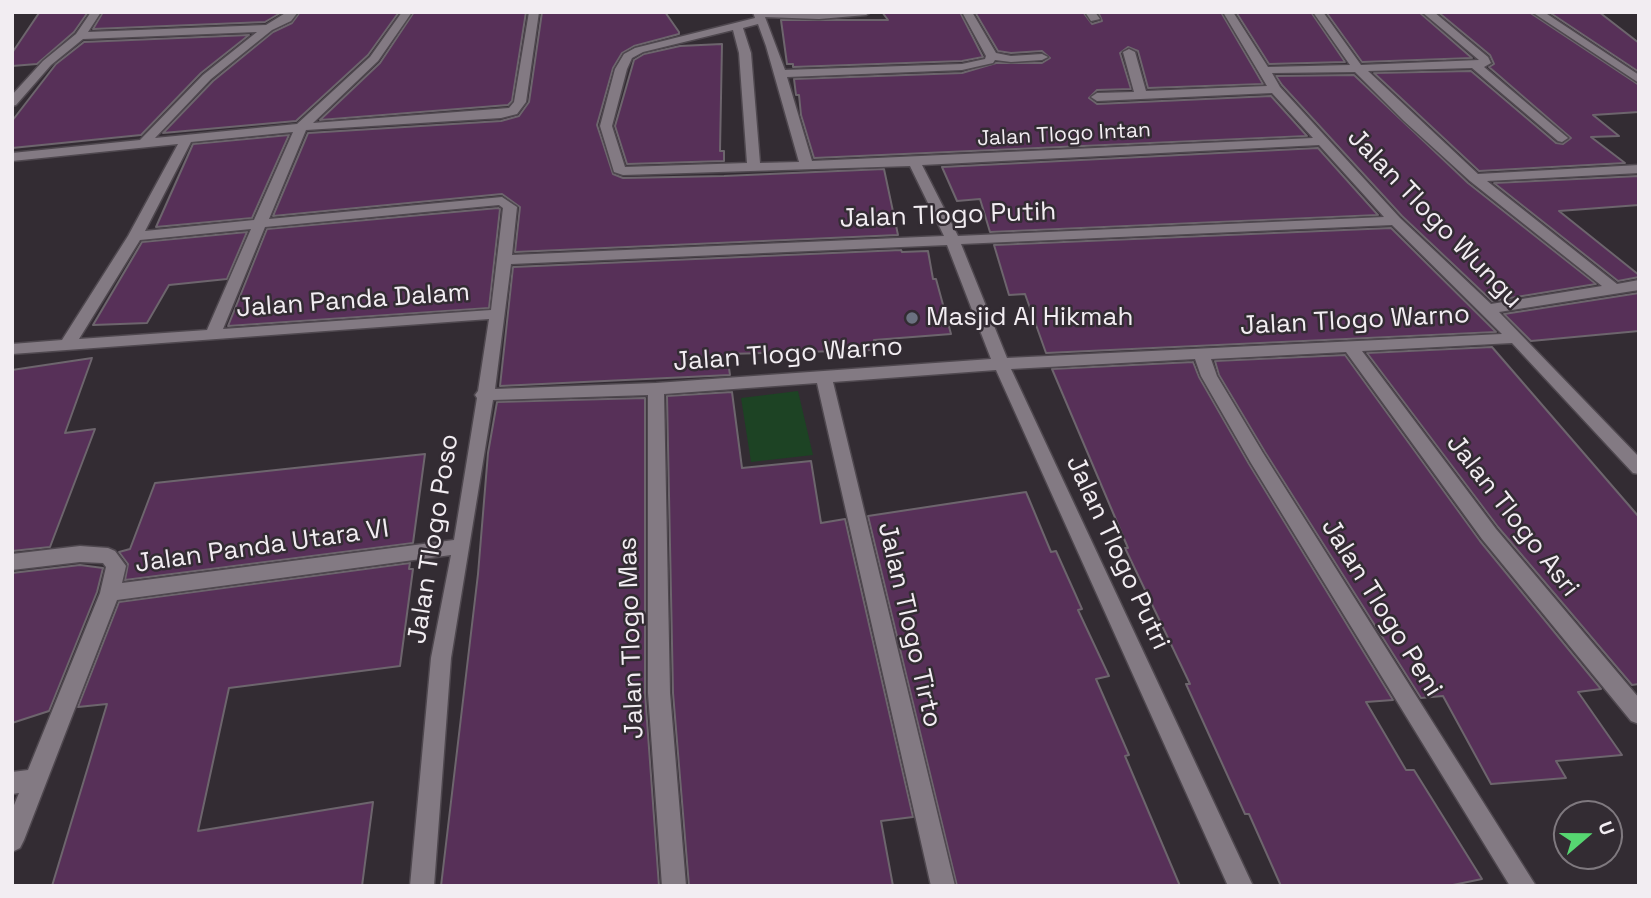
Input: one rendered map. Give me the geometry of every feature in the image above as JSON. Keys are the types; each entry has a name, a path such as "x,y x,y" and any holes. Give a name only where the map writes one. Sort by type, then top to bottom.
{"street":[{"path":"12,102 36,75 80,36 96,12"},
{"path":"80,36 268,28 284,22 293,12"},
{"path":"301,127 374,59 407,12"},
{"path":"12,157 301,127 501,114 516,108 534,12"},
{"path":"754,166 745,53 737,27 759,15 819,16 866,12"},
{"path":"967,12 992,56"},
{"name":"Jalan Tlogo Wungu","path":"1228,12 1275,89 1395,221 1489,309 1639,468"},
{"path":"1318,12 1358,68 1408,118 1475,178 1613,288"},
{"path":"1264,70 1485,63 1484,59 1427,12"},
{"path":"1537,12 1639,80"},
{"path":"759,15 781,74 806,164"},
{"name":"Jalan Tlogo Intan","path":"737,27 639,50 628,56 621,69 606,126 618,165 623,171 914,162 1324,141"},
{"path":"144,142 207,77 268,28"},
{"path":"1129,52 1141,94"},
{"path":"781,74 962,66 989,61 992,56"},
{"path":"992,56 1011,59 1042,57"},
{"path":"1474,64 1562,138"},
{"path":"12,77 36,75"},
{"path":"1097,97 1275,89"},
{"name":"Jalan Panda Dalam","path":"212,336 301,127"},
{"path":"68,344 135,236 187,138"},
{"name":"Jalan Tlogo Putri","path":"914,162 952,240 1001,365 1241,886"},
{"path":"1475,178 1639,169"},
{"name":"Jalan Tlogo Poso","path":"262,223 493,201 507,203 510,207 498,314 483,395 462,546 441,658 422,886"},
{"name":"Jalan Tlogo Putih","path":"502,260 1395,221"},
{"path":"135,236 262,223"},
{"path":"1489,309 1639,285"},
{"name":"Jalan Panda Dalam","path":"12,349 498,314"},
{"name":"Jalan Tlogo Warno","path":"483,395 656,389 823,375 1516,338"},
{"name":"Jalan Tlogo Asri","path":"1351,347 1489,534 1639,714"},
{"name":"Jalan Tlogo Peni","path":"1200,354 1209,376 1257,458 1524,886"},
{"name":"Jalan Tlogo Tirto","path":"823,375 943,886"},
{"name":"Jalan Tlogo Mas","path":"656,389 659,693 674,886"},
{"name":"Jalan Panda Utara VI","path":"110,593 462,546"},
{"path":"12,562 80,554 108,556 115,561 116,566 110,593 24,781 12,841"}],"green space":[{"path":"798,391 813,455 751,462 741,398"}],"building":[{"path":"88,12 74,32 37,64 12,66 12,53 39,13"},
{"path":"103,12 282,12 265,22 93,29"},
{"path":"300,12 399,12 368,55 296,121 163,133 213,81 273,32 292,23"},
{"path":"414,12 526,12 512,101 508,105 320,120 380,63"},
{"path":"542,12 665,12 679,32 634,46 622,53 613,68 597,125 613,174 623,178 884,169 898,235 515,252 520,207 502,194 273,216 308,133 501,121 519,116 529,102"},
{"path":"882,12 960,12 983,57 962,61 793,67 793,64 787,64 781,20 888,20"},
{"path":"975,12 1083,12 1092,24 1102,21 1098,12 1221,12 1263,84 1148,88 1138,51 1128,47 1120,53 1131,89 1097,90 1089,98 1097,104 1271,96 1307,136 814,158 794,79 962,73 996,63 1042,63 1050,58 1042,51 998,51"},
{"path":"1236,12 1311,12 1345,62 1269,64"},
{"path":"1326,12 1419,12 1472,58 1362,62"},
{"path":"1438,12 1529,12 1639,85 1639,112 1593,115 1619,136 1591,137 1625,163 1479,171 1374,73 1471,71 1556,143 1563,144 1571,138 1489,67 1494,64 1490,55"},
{"path":"1549,12 1599,12 1639,43 1639,72"},
{"path":"249,35 201,73 141,135 12,148 12,121 56,64 84,42"},
{"path":"722,44 720,151 724,151 724,161 627,164 615,126 634,60 644,54 680,46"},
{"path":"1354,75 1468,183 1596,284 1492,301 1402,216 1276,76"},
{"path":"289,135 252,218 156,227 193,144"},
{"path":"1318,148 1378,215 990,232 980,199 957,201 942,167"},
{"path":"1639,176 1639,205 1559,211 1639,275 1618,281 1494,183"},
{"path":"498,208 489,308 228,326 267,229"},
{"path":"1391,228 1496,332 1046,353 1025,294 1009,295 994,245"},
{"path":"247,232 227,279 169,285 147,323 93,325 142,242"},
{"path":"928,251 933,279 936,279 951,334 874,340 876,350 727,354 730,375 500,386 513,267"},
{"path":"1639,293 1639,331 1531,341 1504,314"},
{"path":"1492,347 1639,517 1639,684 1632,685 1498,527 1367,353"},
{"path":"1345,355 1480,541 1601,689 1578,692 1622,755 1556,761 1566,778 1491,784 1443,696 1421,698 1265,452 1219,375 1215,361"},
{"path":"92,358 65,433 95,429 50,547 12,551 12,370"},
{"path":"1193,362 1249,464 1393,700 1366,702 1406,770 1414,770 1482,879 1448,886 1281,886 1249,814 1245,814 1186,684 1190,684 1125,548 1128,548 1052,369"},
{"path":"732,392 742,468 811,461 821,523 845,519 913,817 881,821 893,886 689,886 673,693 667,396"},
{"path":"645,398 645,693 659,886 441,886 478,574 488,453 497,402"},
{"path":"425,454 413,543 125,580 128,564 119,552 130,549 155,483"},
{"path":"1026,492 1051,552 1056,551 1082,609 1078,610 1109,676 1096,679 1180,886 957,886 868,516"},
{"path":"410,563 409,569 413,569 400,666 229,688 198,831 373,802 362,886 52,886 107,704 78,707 119,602"},
{"path":"80,565 103,568 97,592 49,711 12,723 12,573"}],"place":[{"name":"Masjid Al Hikmah","path":"912,318"}]}
